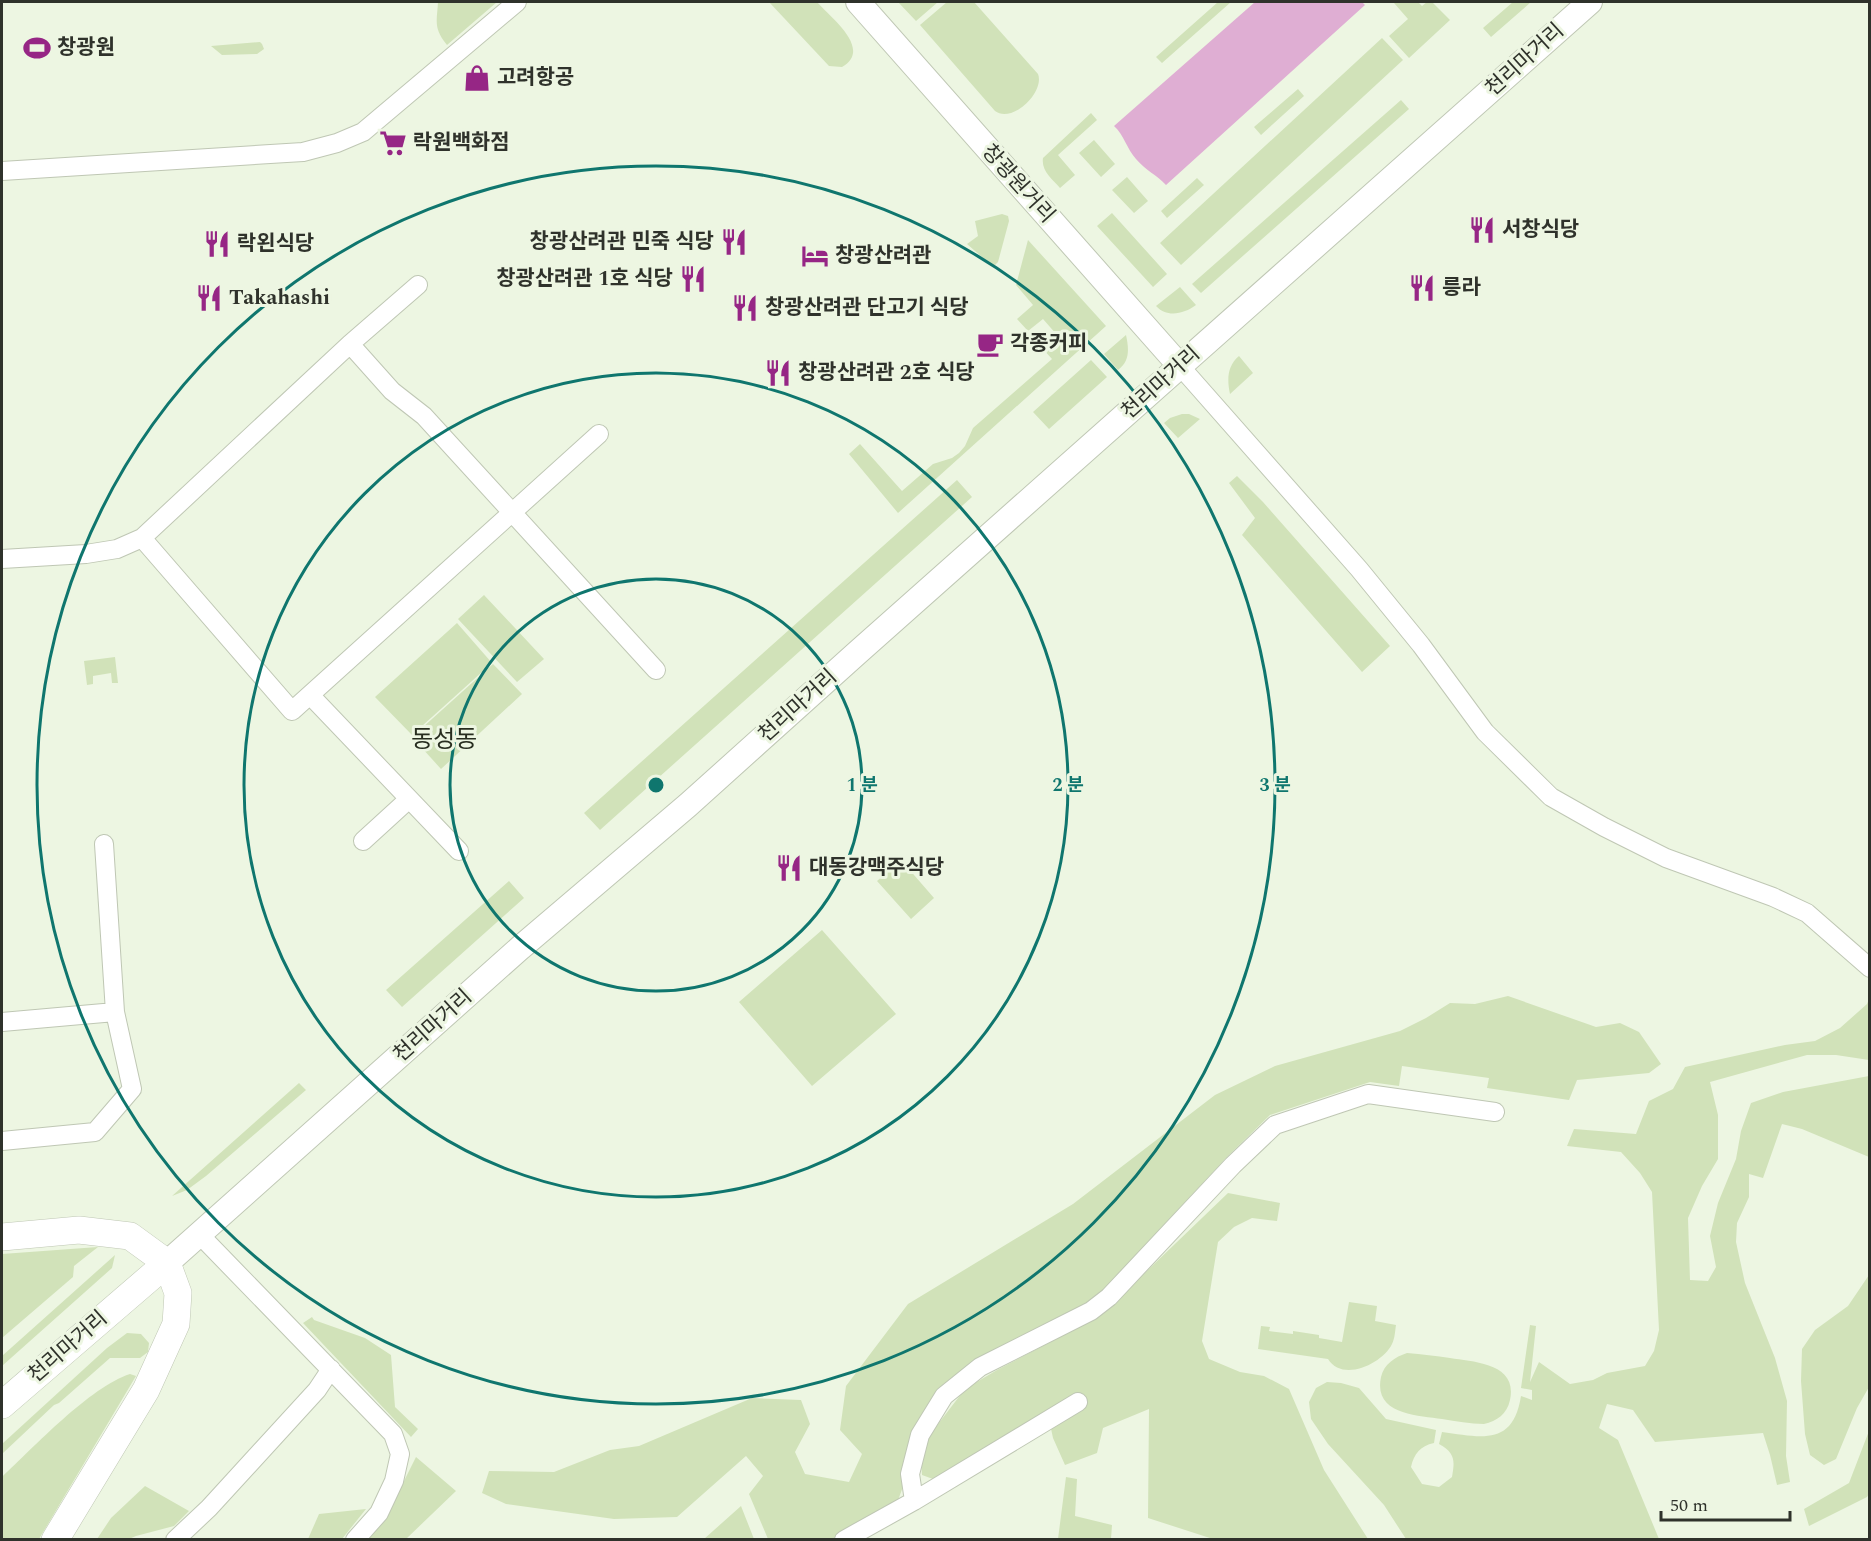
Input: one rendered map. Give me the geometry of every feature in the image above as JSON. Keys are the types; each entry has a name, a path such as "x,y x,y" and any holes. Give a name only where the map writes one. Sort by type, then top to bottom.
{"highway":[{"path":"2,1237 79,1230 130,1236 167,1263 178,1293 176,1324 146,1390 55,1539"},
{"name":"천리마거리","path":"2,1405 167,1263"}],"main road":[{"name":"창광원거리","path":"858,2 1180,366"},
{"name":"천리마거리","path":"167,1263 511,956 688,805 1590,2"}],"street":[{"path":"2,171 303,152 337,143 363,132 517,2"},
{"path":"2,559 86,555 117,549 142,538 350,344 418,285"},
{"path":"350,344 392,391 424,416 656,670"},
{"path":"1180,366 1359,569 1421,645 1485,732 1551,797 1666,858 1773,897 1806,913 1869,968"},
{"path":"142,538 292,711 598,434"},
{"path":"310,695 459,851"},
{"path":"363,841 409,799"},
{"path":"2,1141 95,1132 132,1089 115,1012 104,844"},
{"path":"2,1022 115,1012"},
{"path":"914,1501 910,1474 920,1435 944,1396 980,1368 1091,1311 1109,1297 1233,1165 1275,1125 1368,1094 1495,1112"},
{"path":"200,1235 393,1434 399,1454 394,1481 379,1513 355,1539"},
{"path":"175,1539 209,1508 317,1390 331,1369"},
{"path":"844,1539 914,1501 1078,1402"}],"green space":[{"path":"438,2 497,2 447,45 438,29"},
{"path":"769,2 817,2 846,34 853,51 850,60 842,67 829,66"},
{"path":"898,2 938,2 916,21"},
{"path":"947,2 974,2 1038,74 1037,89 1026,104 1018,110 1002,114 995,111 920,25"},
{"path":"1218,2 1231,2 1162,63 1156,57"},
{"path":"1418,2 1422,6 1427,2 1432,2 1450,20 1409,58 1389,36 1408,19 1394,3"},
{"path":"1513,2 1531,2 1491,37 1483,28"},
{"path":"1382,38 1403,60 1181,265 1160,243"},
{"path":"260,42 264,49 257,54 222,55 211,46"},
{"path":"1298,89 1304,96 1261,135 1254,127"},
{"path":"1401,100 1409,109 1201,293 1192,284"},
{"path":"1091,113 1097,120 1058,155 1075,175 1060,188 1045,171 1043,158"},
{"path":"1094,140 1115,164 1101,177 1079,153"},
{"path":"1127,177 1148,201 1134,213 1112,190"},
{"path":"1197,178 1204,185 1167,218 1161,211"},
{"path":"1112,213 1167,274 1153,287 1097,226"},
{"path":"1002,214 1008,216 1009,221 998,262 995,265 990,264 967,244 978,236 975,221"},
{"path":"1028,240 1106,326 898,513 849,454 860,444 902,491 933,464 952,458 959,453 965,446 973,428 1052,359 1042,348 1057,335 1043,319 1028,331 1017,319 1033,305 1016,285"},
{"path":"1180,287 1196,305 1186,311 1176,313 1165,312 1156,306"},
{"path":"1126,335 1128,354 1125,363 1118,370 1104,354"},
{"path":"1239,356 1253,373 1230,394 1229,374 1232,364"},
{"path":"1091,360 1107,377 1049,429 1033,412"},
{"path":"1182,414 1189,414 1200,419 1178,438 1164,423"},
{"path":"1237,476 1263,502 1390,646 1362,672 1242,535 1255,518 1229,483"},
{"path":"957,480 972,497 600,830 584,813"},
{"path":"484,595 544,659 517,682 458,619"},
{"path":"457,623 492,663 412,735 375,697"},
{"path":"115,657 118,683 112,683 111,673 93,676 93,684 87,685 84,661"},
{"path":"493,664 522,694 441,769 412,737"},
{"path":"901,860 934,898 911,919 877,881"},
{"path":"509,881 524,898 402,1007 386,990"},
{"path":"822,930 896,1014 812,1086 739,1002"},
{"path":"1508,996 1596,1027 1620,1023 1639,1032 1661,1064 1649,1073 1577,1080 1569,1100 1487,1088 1489,1078 1402,1066 1399,1086 1370,1082 1270,1115 1228,1156 1101,1292 937,1394 897,1503 832,1539 768,1539 749,1494 763,1476 746,1456 677,1517 614,1519 506,1504 482,1493 489,1471 554,1472 610,1450 639,1446 752,1398 801,1400 810,1424 795,1452 805,1474 849,1482 862,1454 840,1430 846,1386 908,1304 1073,1204 1215,1095 1275,1066 1400,1031 1450,1003 1475,1004"},
{"path":"1869,999 1869,1060 1836,1055 1807,1055 1710,1082 1718,1115 1718,1159 1702,1186 1688,1218 1690,1280 1708,1281 1716,1267 1710,1236 1718,1203 1736,1159 1741,1131 1751,1103 1783,1092 1869,1076 1869,1157 1802,1129 1782,1124 1763,1178 1749,1174 1749,1197 1737,1223 1736,1242 1745,1283 1775,1358 1787,1401 1786,1456 1790,1482 1777,1485 1763,1433 1655,1442 1633,1410 1607,1404 1599,1428 1618,1440 1659,1539 1406,1539 1384,1505 1328,1444 1311,1419 1309,1402 1316,1388 1327,1382 1359,1388 1386,1419 1436,1430 1434,1443 1418,1451 1411,1467 1422,1484 1439,1487 1452,1477 1453,1466 1451,1454 1439,1444 1442,1432 1470,1436 1493,1435 1503,1431 1511,1424 1521,1396 1532,1400 1532,1390 1521,1388 1530,1325 1536,1326 1530,1382 1539,1362 1570,1384 1593,1380 1607,1373 1645,1366 1654,1351 1659,1330 1652,1192 1640,1173 1621,1152 1567,1146 1574,1129 1636,1134 1649,1101 1673,1089 1685,1067 1785,1045 1815,1041 1840,1028 1867,1004"},
{"path":"299,1083 306,1090 206,1176 187,1190 172,1196"},
{"path":"1228,1193 1280,1203 1277,1221 1252,1218 1234,1227 1218,1242 1202,1341 1209,1359 1240,1372 1264,1376 1289,1389 1324,1470 1368,1539 1213,1539 1148,1518 1149,1409 1103,1428 1097,1453 1065,1465 1053,1438 1050,1424 1088,1402 1079,1394 933,1479 922,1475 921,1460 928,1437 965,1389 1100,1316"},
{"path":"98,1247 74,1266 73,1277 2,1338 2,1254"},
{"path":"115,1255 112,1268 2,1366 2,1356"},
{"path":"1869,1275 1869,1387 1857,1408 1836,1459 1824,1465 1810,1455 1805,1434 1801,1381 1802,1349 1815,1330 1848,1306"},
{"path":"1349,1302 1377,1306 1375,1321 1396,1325 1392,1344 1380,1358 1372,1363 1362,1368 1343,1369 1335,1366 1328,1359 1258,1349 1261,1326 1270,1327 1269,1331 1293,1334 1293,1331 1342,1342"},
{"path":"312,1317 314,1320 365,1338 391,1355 395,1407 418,1429 411,1437 303,1323"},
{"path":"127,1333 141,1334 149,1343 148,1352 140,1358 110,1358 54,1405 2,1454 2,1444 107,1348"},
{"path":"1407,1353 1482,1363 1501,1372 1507,1378 1511,1388 1510,1400 1506,1409 1493,1421 1479,1424 1410,1414 1390,1406 1380,1390 1381,1377 1391,1362"},
{"path":"130,1374 136,1376 39,1539 2,1539 2,1477 80,1404 114,1381"},
{"path":"1869,1431 1870,1492 1867,1497 1809,1526 1804,1509 1849,1483"},
{"path":"416,1457 456,1491 406,1539 368,1540 388,1513"},
{"path":"1066,1477 1077,1479 1075,1516 1112,1525 1111,1539 1058,1539"},
{"path":"145,1486 189,1511 174,1526 129,1539 97,1539 111,1518"},
{"path":"741,1506 754,1539 704,1539"},
{"path":"366,1509 342,1539 308,1539 319,1514"}],"shaded area":[{"path":"1255,2 1362,2 1365,5 1166,185 1136,159 1114,126"}],"place":[{"name":"창광원","path":"37,48"},
{"name":"고려항공","path":"477,78"},
{"name":"락원백화점","path":"393,143"},
{"name":"서창식당","path":"1482,230"},
{"name":"창광산려관 민죽 식당","path":"734,242"},
{"name":"락왼식당","path":"217,244"},
{"name":"창광산려관","path":"815,256"},
{"name":"창광산려관 1호 식당","path":"693,279"},
{"name":"릉라","path":"1422,288"},
{"name":"Takahashi","path":"209,298"},
{"name":"창광산려관 단고기 식당","path":"745,308"},
{"name":"각종커피","path":"990,344"},
{"name":"창광산려관 2호 식당","path":"778,373"},
{"name":"대동강맥주식당","path":"789,868"}],"district":[{"name":"동성동","path":"444,740"}]}
